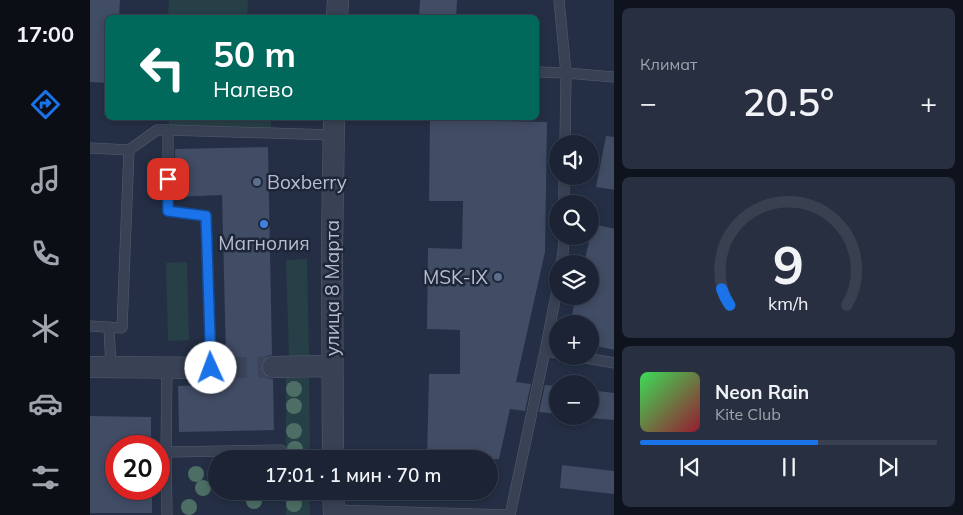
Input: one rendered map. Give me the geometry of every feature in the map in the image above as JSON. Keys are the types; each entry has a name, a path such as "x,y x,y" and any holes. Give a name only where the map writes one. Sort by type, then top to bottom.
{"street":[{"path":"337,15 338,0"},
{"name":"улица 8 Марта","path":"333,450 334,126"},
{"path":"273,367 332,366"},
{"path":"90,368 218,368"}],"lane":[{"path":"559,0 566,73 565,135"},
{"path":"539,72 614,77"},
{"path":"90,148 129,150 157,130 334,126"},
{"path":"168,130 168,211 206,216 218,368"},
{"path":"90,326 122,328 129,150"},
{"path":"334,505 510,515 554,305"},
{"path":"110,327 111,368"},
{"path":"545,351 549,352"},
{"path":"599,361 614,364"},
{"path":"166,368 166,435"},
{"path":"170,452 208,451"},
{"path":"167,500 167,515"}],"shaded area":[{"path":"169,0 248,0 247,15 168,15"},
{"path":"169,120 271,120 271,128 169,125"},
{"path":"307,259 309,356 289,356 286,260"},
{"path":"187,262 189,340 168,341 166,263"},
{"path":"286,378 309,378 310,450 286,450"},
{"path":"286,500 310,500 310,515 286,515"}],"building":[{"path":"90,0 120,0 119,15 105,15 105,83 90,82"},
{"path":"420,0 457,0 456,15 419,15"},
{"path":"430,120 547,122 545,252 516,382 531,384 525,411 510,409 499,459 498,450 427,450 429,374 460,374 460,330 427,329 428,248 462,249 463,201 429,201"},
{"path":"606,136 614,137 614,190 596,187 599,185 599,172"},
{"path":"268,147 272,355 267,356 262,361 261,368 262,373 267,378 273,379 274,430 179,432 178,386 226,384 226,380 233,379 236,375 238,368 237,361 226,356 222,195 176,197 175,149"},
{"path":"599,225 614,229 614,350 599,347 599,315 572,315 574,305 599,305 599,255 586,255 588,245 599,245"},
{"path":"545,385 549,385 549,413 539,412"},
{"path":"599,391 614,393 614,420 599,419"},
{"path":"90,416 151,417 151,435 105,435 105,500 152,500 152,513 90,513"},
{"path":"562,465 614,471 614,494 560,488"}],"tunnel":[{"path":"226,368 273,367"}],"place":[{"name":"Boxberry","path":"257,182"},
{"name":"Магнолия","path":"264,224"},
{"name":"MSK-IX","path":"498,277"}],"route":[{"path":"168,179 168,211 206,216 211,368"}]}
